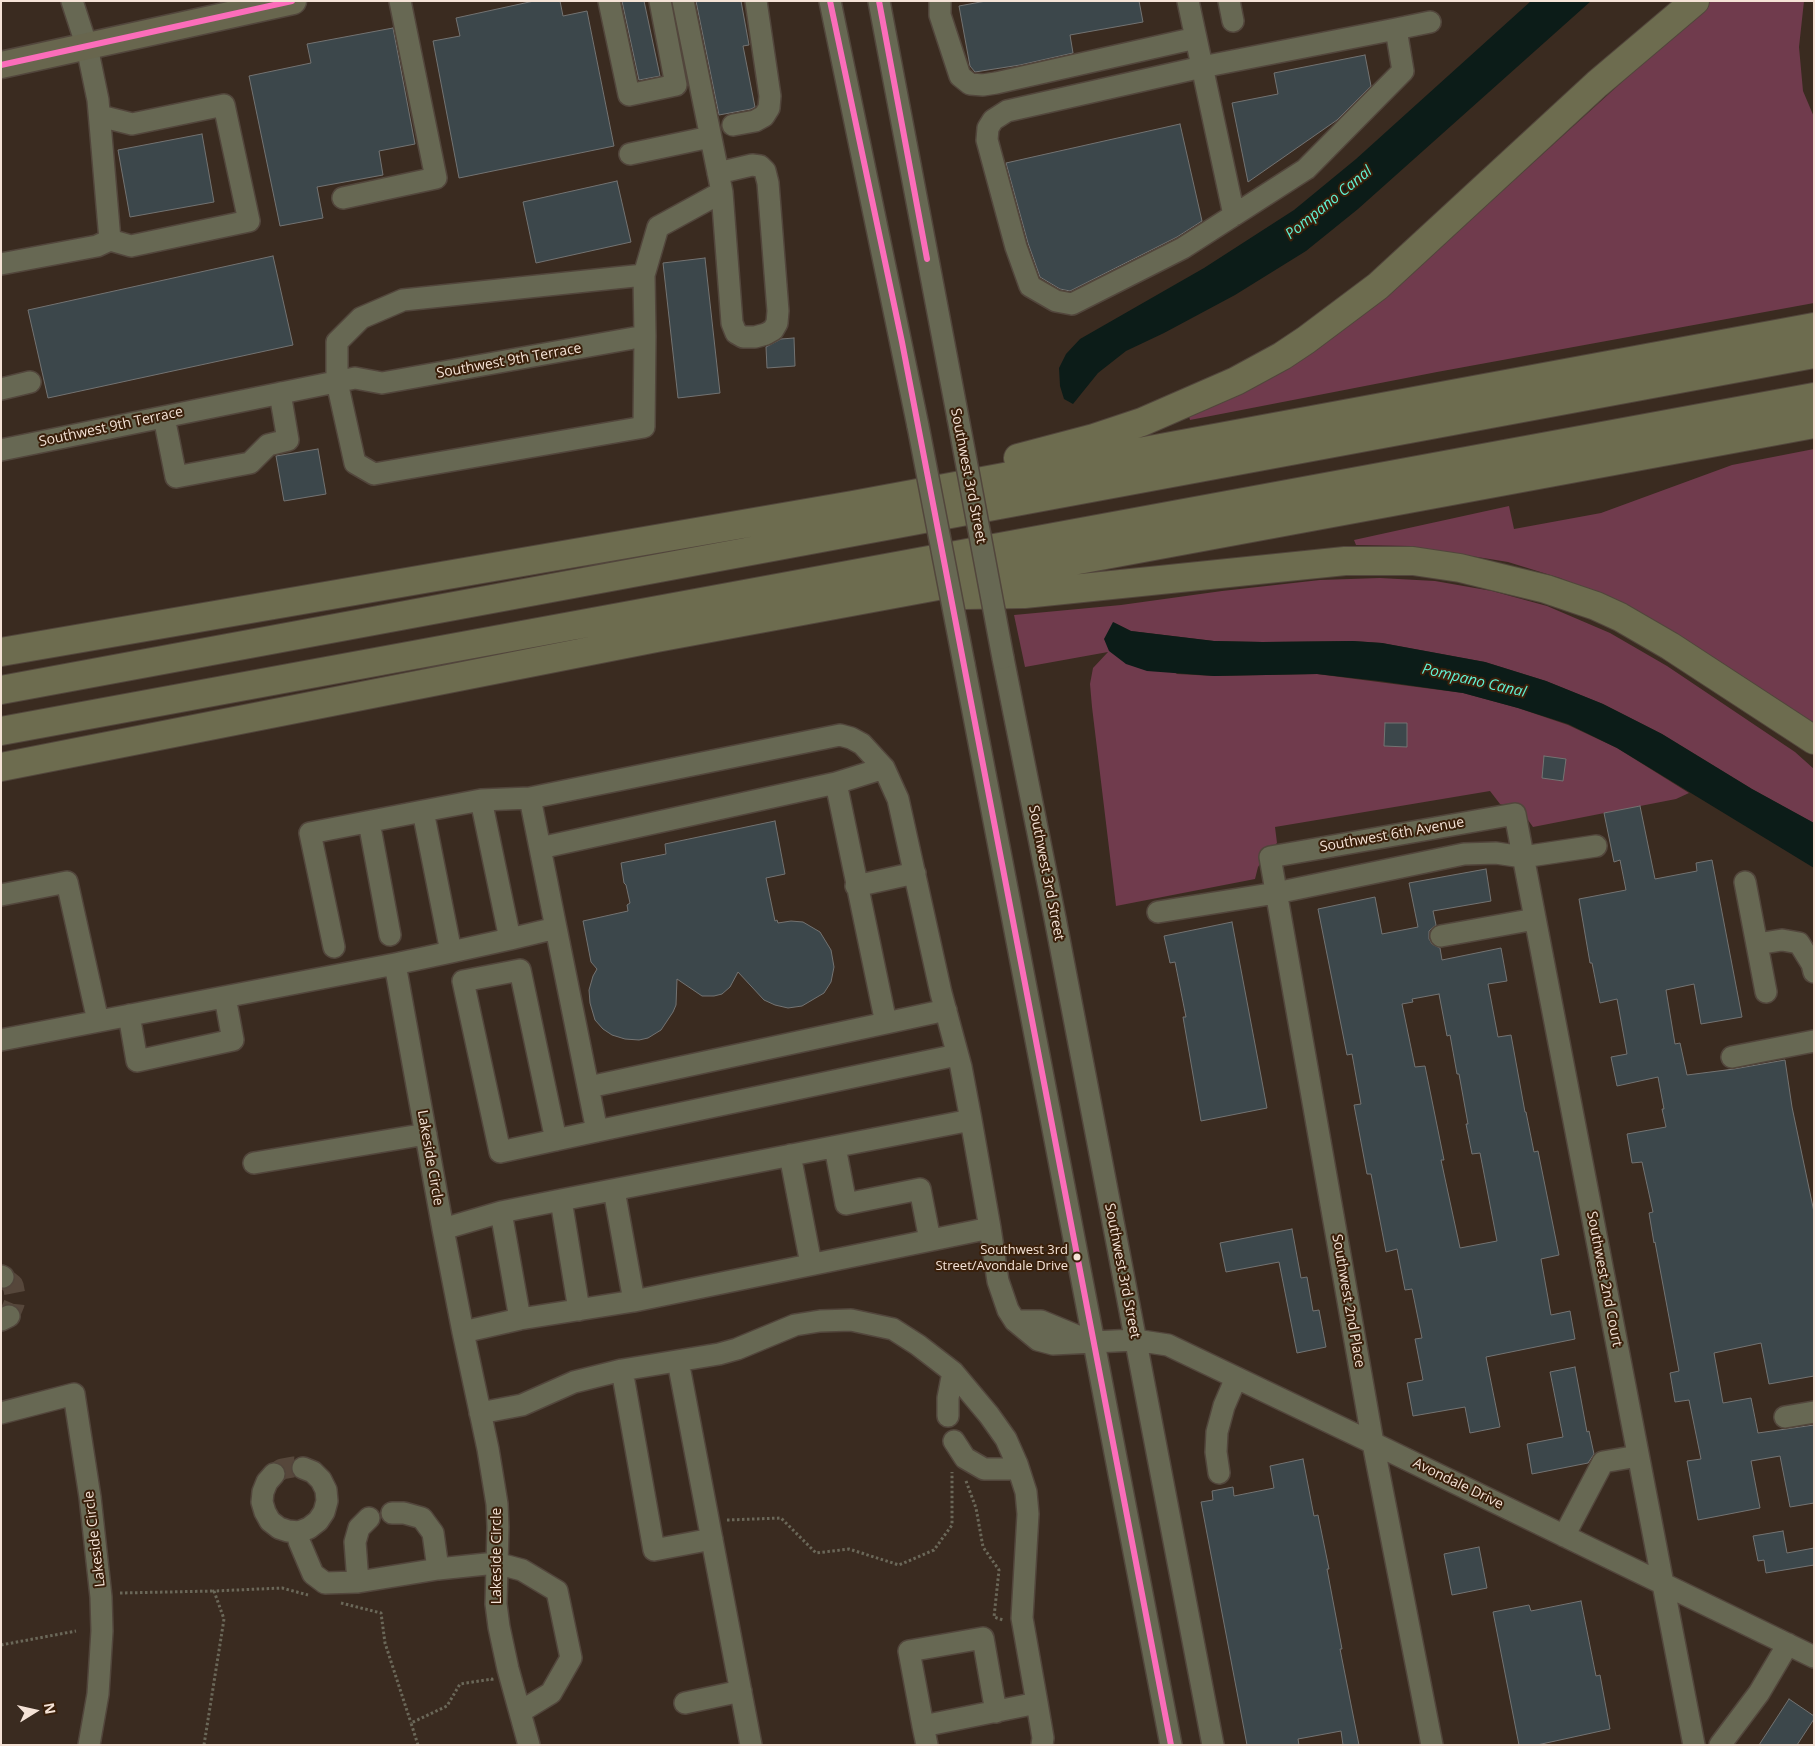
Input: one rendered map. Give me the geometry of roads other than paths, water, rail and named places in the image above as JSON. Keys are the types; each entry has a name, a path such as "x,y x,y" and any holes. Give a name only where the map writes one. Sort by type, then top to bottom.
{"highway":[{"path":"1598,84 1677,1"},
{"path":"853,506 1119,431 1199,398 1282,356 1332,322 1378,286 1598,84 1695,1"},
{"path":"1,652 853,506 1814,327"},
{"path":"1,690 1814,354"},
{"path":"1,731 1814,397"},
{"path":"1,767 656,638 1814,424"},
{"path":"889,595 1024,594 1345,560 1414,561 1460,568 1546,589 1596,606 1670,646 1814,740"}],"main road":[{"path":"1,65 267,4 293,1"}],"street":[{"path":"72,1 87,46 98,100 110,240"},
{"path":"343,198 436,178 400,1"},
{"path":"609,1 629,95 676,85 660,1"},
{"path":"644,275 403,300 361,318 337,342 337,382 354,463 374,474 644,427 644,275 658,227 720,183 752,166 760,166 765,171 768,183 778,311 777,323 773,330 755,337 743,337 736,333 732,323 720,183 683,1"},
{"path":"733,125 760,119 769,108 770,96 756,1"},
{"path":"830,1 902,342 1171,1745"},
{"name":"Southwest 3rd Street","path":"879,1 1003,658 1055,918 1213,1745"},
{"path":"940,1 940,15 960,76 970,84 996,83 1196,38"},
{"path":"1188,1 1234,215"},
{"path":"1396,29 1403,70 1306,169 1183,248 1072,304 1056,301 1030,286 1016,247 987,140 988,128 993,120 1007,111 1202,67 1430,22"},
{"path":"1,264 96,246 110,240 131,246 249,221 224,105 132,124 100,116"},
{"path":"630,154 710,137"},
{"name":"Southwest 9th Terrace","path":"1,450 355,378 382,383 645,336"},
{"path":"1,389 30,382"},
{"path":"164,416 176,477 250,463 268,445 288,440 280,392"},
{"path":"334,947 310,833 481,800 530,798 840,735 862,744 884,768 898,799 971,1120 998,1281 1008,1310 1015,1321 1041,1321 1095,1343"},
{"path":"540,848 836,783 884,768"},
{"path":"836,783 886,1023"},
{"path":"530,798 597,1131"},
{"path":"481,800 510,939"},
{"path":"423,811 451,952"},
{"name":"Southwest 6th Avenue","path":"1270,856 1515,814"},
{"name":"Southwest 2nd Court","path":"1515,814 1694,1745"},
{"path":"369,822 390,935"},
{"path":"1158,912 1276,893 1464,854 1496,853 1523,857 1596,846"},
{"name":"Southwest 2nd Place","path":"1270,856 1373,1442 1432,1745"},
{"path":"856,886 915,873"},
{"path":"1,895 68,882 98,1021"},
{"path":"1745,882 1766,992"},
{"path":"1441,936 1535,919"},
{"path":"1,1040 395,964 556,928"},
{"path":"1757,944 1782,940 1799,943 1813,968"},
{"name":"Lakeside Circle","path":"395,964 443,1228 497,1504 496,1604 499,1627 508,1669 529,1745"},
{"path":"556,1140 520,970 464,981 500,1152 957,1055"},
{"path":"129,1016 137,1061 233,1040 225,997"},
{"path":"589,1087 946,1010"},
{"path":"1732,1056 1814,1041"},
{"path":"443,1228 501,1212 971,1120"},
{"path":"254,1163 426,1134"},
{"path":"835,1147 846,1204 920,1190 930,1240"},
{"path":"790,1155 811,1264"},
{"path":"614,1190 634,1301"},
{"path":"561,1200 579,1310"},
{"path":"501,1212 520,1319"},
{"path":"463,1332 520,1319 634,1301 990,1228"},
{"path":"480,1413 522,1405 574,1382 622,1370 737,1349 795,1325 820,1321 851,1320 893,1330 918,1345 953,1372 990,1415 1006,1439 1018,1469 1026,1492 1028,1514 1022,1618 1043,1738 1042,1745"},
{"name":"Avondale Drive","path":"1095,1343 1135,1340 1168,1345 1373,1442 1814,1657"},
{"path":"678,1361 752,1745"},
{"path":"622,1370 654,1550 712,1539"},
{"path":"948,1416 948,1398 953,1372"},
{"path":"1219,1473 1216,1452 1217,1432 1224,1406 1236,1378"},
{"name":"Lakeside Circle","path":"2,1407 74,1394 91,1505 101,1597 102,1631 99,1678 94,1719 88,1745"},
{"path":"1785,1417 1814,1412"},
{"path":"954,1440 965,1458 984,1469 1018,1469"},
{"path":"1564,1536 1603,1462 1638,1456"},
{"path":"274,1474 267,1482 263,1492 262,1502 265,1512 270,1521 278,1528 299,1532 318,1522 324,1512 327,1501 326,1490 321,1480 313,1472 303,1468"},
{"path":"392,1513 404,1513 422,1518 432,1533 438,1569"},
{"path":"358,1582 355,1542 359,1528 369,1518"},
{"path":"299,1532 299,1541 313,1574 326,1583 358,1582 438,1569 496,1563 522,1570 557,1592 571,1658 551,1692 520,1712"},
{"path":"996,1712 983,1638 909,1651 925,1736 996,1712 1036,1704"},
{"path":"1720,1745 1759,1693 1788,1644"},
{"path":"685,1703 741,1691"}],"water":[{"name":"Pompano Canal","path":"1531,1 1591,1 1358,209 1306,251 1235,295 1126,351 1098,373 1073,404 1064,399 1060,386 1059,368 1066,354 1080,339 1204,268 1294,210 1356,159"},
{"name":"Pompano Canal","path":"1113,622 1131,631 1214,641 1353,641 1382,643 1485,662 1546,681 1603,704 1662,734 1752,789 1814,823 1814,868 1617,748 1568,724 1463,693 1379,681 1317,674 1214,676 1147,671 1126,664 1109,651 1104,639"}],"tunnel":[{"path":"3,1277 13,1285 15,1295 14,1304 9,1316"},
{"path":"274,1474 282,1469 303,1468"}],"place":[{"name":"Southwest 3rd Street/Avondale Drive","path":"1077,1257"}]}
